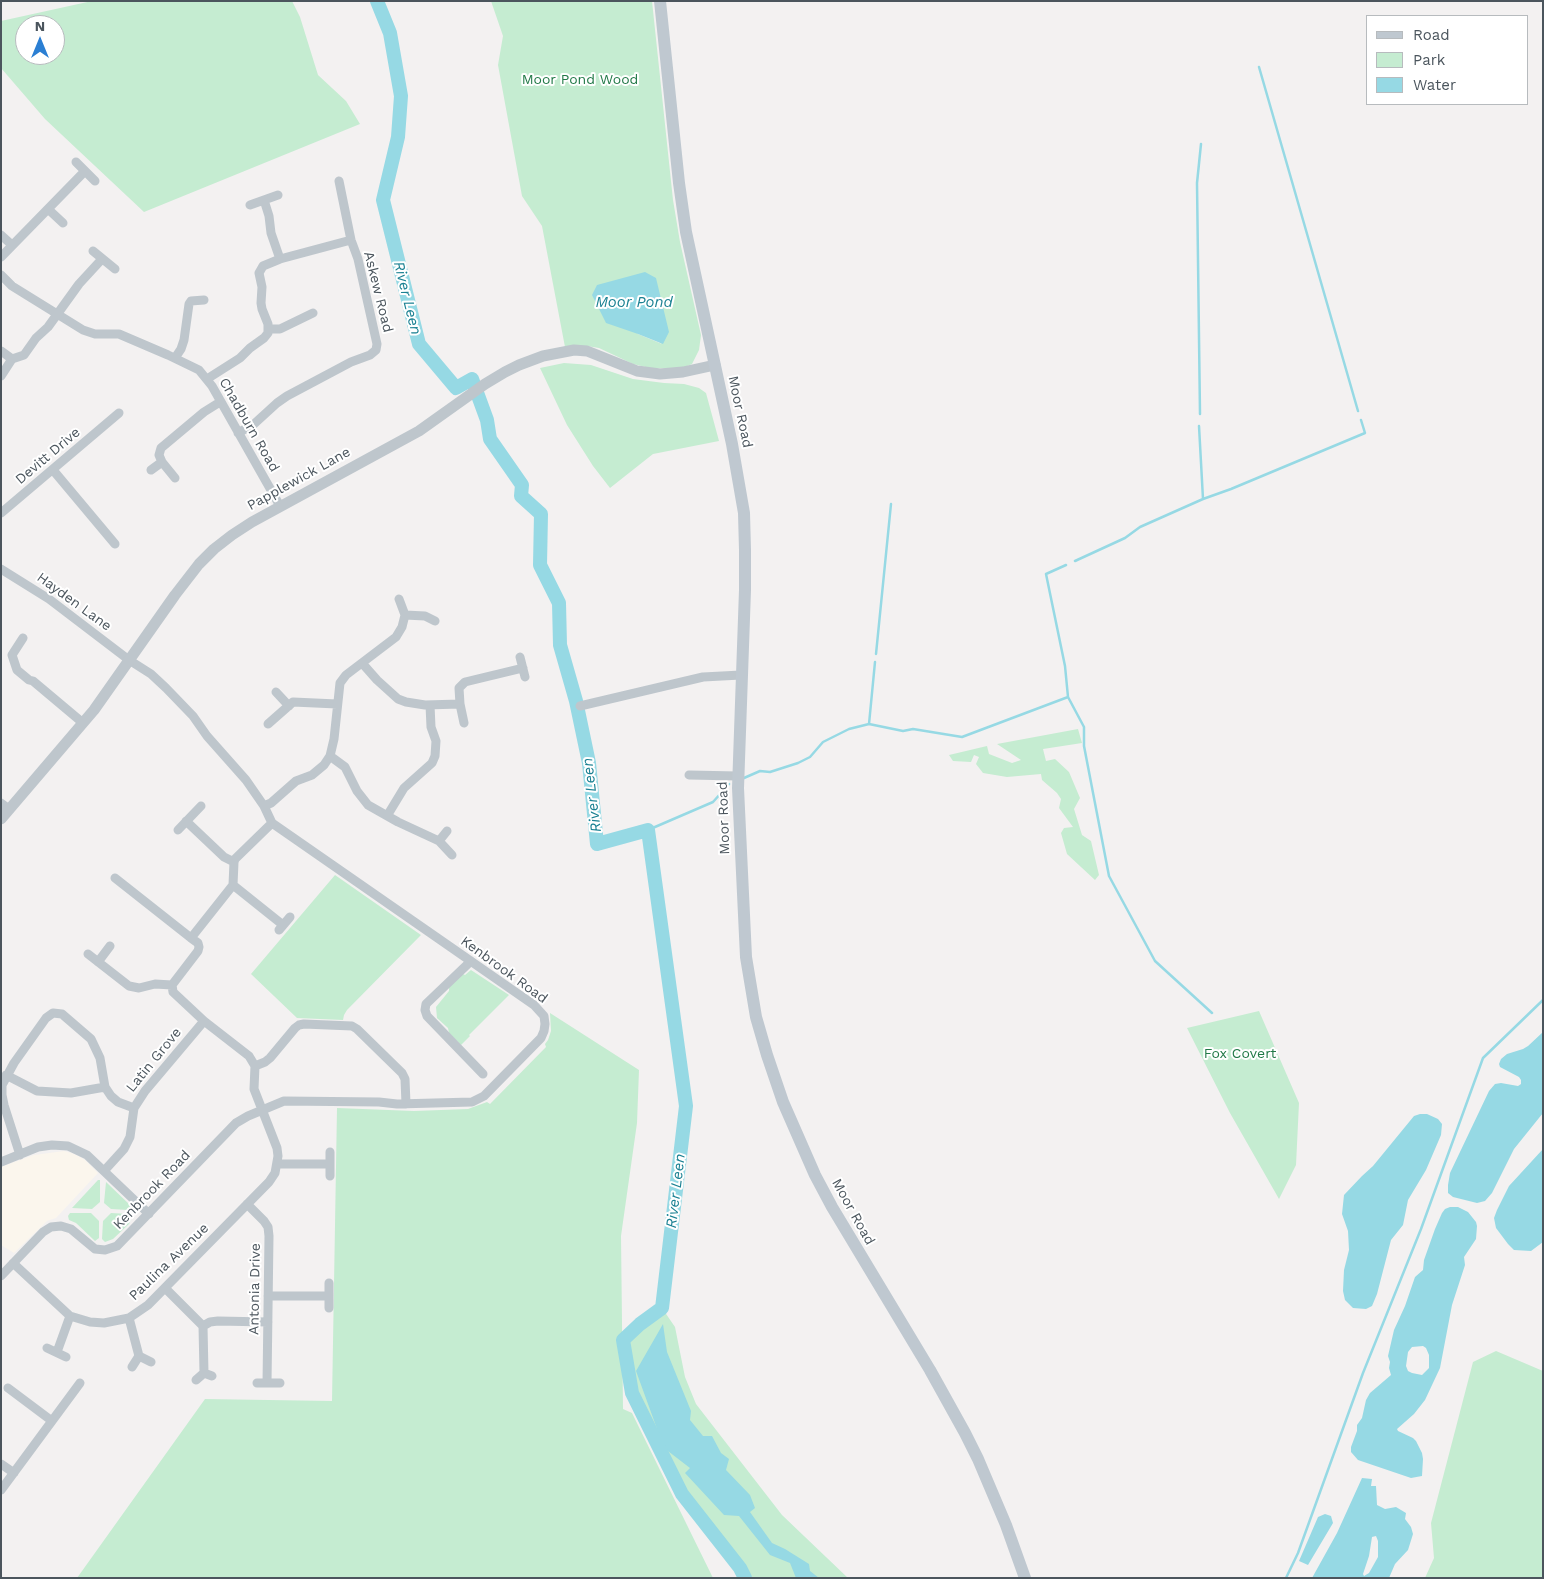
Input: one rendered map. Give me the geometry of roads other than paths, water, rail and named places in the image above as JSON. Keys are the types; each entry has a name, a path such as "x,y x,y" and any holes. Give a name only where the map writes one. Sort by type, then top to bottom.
{"main road":[{"name":"Moor Road","path":"660,1 679,183 685,222 734,452 744,513 745,582 738,776 746,957 756,1017 767,1055 799,1139 832,1207 930,1370 965,1433 1006,1524 1024,1578"}],"street":[{"path":"76,162 95,181"},
{"path":"1,257 85,171"},
{"name":"Askew Road","path":"238,434 254,424 287,396 351,362 370,355 376,350 377,344 358,259 351,240 339,181"},
{"path":"250,205 278,195"},
{"path":"264,200 269,216 270,233 280,259"},
{"path":"48,208 63,223"},
{"path":"1,235 12,245"},
{"path":"207,379 240,358 268,333 269,329 262,310 262,287 259,273 263,266 280,259 351,240"},
{"path":"93,251 115,269"},
{"path":"1,376 12,359 24,355 79,284 102,259"},
{"name":"Chadburn Road","path":"1,275 12,286 82,330 96,334 119,334 199,370 207,379 280,506"},
{"path":"175,358 184,340 189,304 191,301 204,300"},
{"path":"269,329 280,329 313,313"},
{"name":"Papplewick Lane","path":"1,819 5,806 82,724 199,564 232,534 419,431 505,372 543,356 574,350 587,351 637,370 660,374 683,372 715,365"},
{"path":"1,351 12,359"},
{"path":"175,478 162,462 159,455 161,448 204,412 220,402"},
{"name":"Devitt Drive","path":"1,514 113,416"},
{"path":"152,470 162,462"},
{"path":"53,470 115,544"},
{"name":"Hayden Lane","path":"1,569 49,599 129,660"},
{"path":"264,806 271,803 296,782 312,775 324,765 330,756 334,740 339,689 343,679 396,636 402,628 405,616 400,599"},
{"path":"405,616 425,616 435,621"},
{"path":"23,638 12,656 17,670 29,680 30,685 82,724"},
{"path":"464,723 459,688 465,682 524,673 520,658"},
{"path":"129,660 151,674 193,716 207,736 246,780 264,806 272,823 238,856 234,862 233,885 191,938"},
{"path":"362,663 398,699 430,705 460,704"},
{"path":"580,706 703,677 741,674"},
{"path":"276,692 288,706"},
{"path":"268,724 293,702 337,704"},
{"path":"387,816 404,788 432,763 435,756 436,741 431,726 430,705"},
{"path":"330,756 345,766 356,791 368,805 439,841 452,855"},
{"path":"689,775 738,776"},
{"path":"178,830 201,806"},
{"path":"186,821 224,858 234,862"},
{"name":"Kenbrook Road","path":"1,1276 43,1232 51,1227 61,1226 71,1229 95,1249 105,1250 117,1246 236,1123 261,1110 284,1102 379,1102 406,1104 463,1103 478,1100 541,1038 544,1031 544,1016 540,1010 272,823"},
{"path":"439,841 447,832"},
{"path":"115,878 198,943 198,951 172,985 173,992 204,1021 249,1056 255,1066 254,1089 277,1148 278,1164 330,1164"},
{"path":"233,885 281,927 290,917"},
{"path":"98,962 110,946"},
{"path":"88,954 128,986 139,988 155,984 172,985"},
{"path":"471,961 426,1004 424,1010 426,1016 484,1074"},
{"path":"20,1154 2,1095 2,1084 6,1075 46,1018 53,1013 62,1014 94,1044 100,1058 105,1087 118,1102 134,1108"},
{"name":"Latin Grove","path":"104,1171 124,1150 130,1138 134,1108 152,1081 204,1021"},
{"path":"255,1066 266,1062 295,1028 304,1024 352,1026 402,1073 405,1079 406,1104"},
{"path":"6,1075 37,1090 71,1093 105,1087"},
{"path":"1,1162 38,1148 52,1145 68,1146 87,1155 149,1214"},
{"path":"330,1152 330,1176"},
{"name":"Paulina Avenue","path":"13,1263 70,1316 90,1322 104,1323 129,1318 148,1305 269,1182 278,1164"},
{"name":"Antonia Drive","path":"247,1204 268,1227 267,1383"},
{"path":"329,1283 329,1308"},
{"path":"164,1288 202,1326 208,1374 196,1380"},
{"path":"268,1296 329,1296"},
{"path":"57,1352 70,1316"},
{"path":"129,1318 139,1356 151,1362"},
{"path":"202,1326 218,1321 268,1322"},
{"path":"47,1348 66,1357"},
{"path":"132,1366 139,1356"},
{"path":"1,1490 80,1383"},
{"path":"257,1383 280,1384"},
{"path":"8,1388 52,1421"},
{"path":"1,1464 14,1473"}],"water":[{"name":"Moor Pond","path":"645,272 656,278 669,332 663,344 606,323 592,295 597,285"},
{"path":"1543,1032 1543,1113 1514,1149 1492,1193 1485,1201 1477,1203 1453,1197 1448,1193 1450,1173 1489,1091 1495,1084 1501,1083 1518,1086 1521,1084 1519,1077 1500,1067 1501,1059 1507,1054 1528,1046"},
{"path":"1427,1114 1438,1119 1442,1124 1441,1135 1426,1170 1408,1200 1403,1225 1391,1240 1372,1306 1366,1309 1353,1308 1345,1300 1343,1291 1344,1270 1349,1250 1348,1231 1342,1214 1344,1195 1373,1166 1414,1116"},
{"path":"1543,1149 1543,1242 1531,1251 1514,1250 1496,1228 1494,1218 1509,1186"},
{"path":"1458,1207 1468,1212 1476,1222 1476,1239 1464,1257 1465,1265 1452,1305 1440,1368 1425,1400 1414,1414 1397,1429 1413,1438 1422,1453 1422,1476 1411,1478 1358,1460 1351,1452 1351,1447 1357,1431 1357,1425 1362,1418 1366,1400 1370,1393 1391,1375 1388,1356 1394,1330 1415,1277 1423,1270 1424,1260 1435,1229 1445,1209","holes":["1423,1346 1429,1355 1429,1368 1422,1375 1408,1371 1406,1366 1408,1352 1412,1347"]},
{"path":"663,1324 667,1352 691,1411 690,1420 703,1436 712,1436 721,1453 729,1459 726,1470 750,1495 755,1508 750,1512 772,1543 809,1564 810,1571 819,1578 796,1578 790,1563 770,1555 739,1516 724,1515 685,1473 690,1468 664,1448 636,1371"},
{"path":"1362,1478 1372,1479 1371,1486 1376,1486 1377,1505 1385,1509 1396,1507 1406,1513 1405,1519 1411,1527 1413,1534 1408,1550 1395,1564 1389,1578 1312,1578 1337,1533","holes":["1376,1536 1378,1541 1378,1557 1369,1573 1364,1576 1372,1537"]},
{"path":"1325,1514 1331,1516 1333,1523 1308,1565 1299,1561 1318,1517"}],"waterway":[{"name":"River Leen","path":"377,1 390,33 401,96 398,137 383,200 419,344 456,388 472,379 487,420 490,439 522,485 521,496 541,514 540,565 559,603 560,645 576,701 589,763 597,844 648,830 686,1106 662,1308 640,1324 623,1340 632,1393 682,1494 740,1568 745,1578"},
{"path":"1259,67 1358,411"},
{"path":"1200,414 1197,183 1201,144"},
{"path":"1075,561 1125,538 1140,527 1203,499 1365,433 1361,420"},
{"path":"1199,426 1203,499"},
{"path":"876,654 891,504"},
{"path":"1066,565 1046,574 1065,666 1068,697 1084,727 1084,746 1109,876 1155,961 1212,1013"},
{"path":"869,724 875,662"},
{"path":"744,778 760,771 770,772 798,763 810,757 823,742 849,729 869,724 903,731 913,729 962,737 1068,697"},
{"path":"648,830 713,802 729,784"},
{"path":"1286,1578 1298,1553 1363,1373 1421,1229 1483,1058 1543,1000"}],"park label":[{"name":"Moor Pond Wood","path":"580,80"},
{"name":"Fox Covert","path":"1240,1054"}]}
